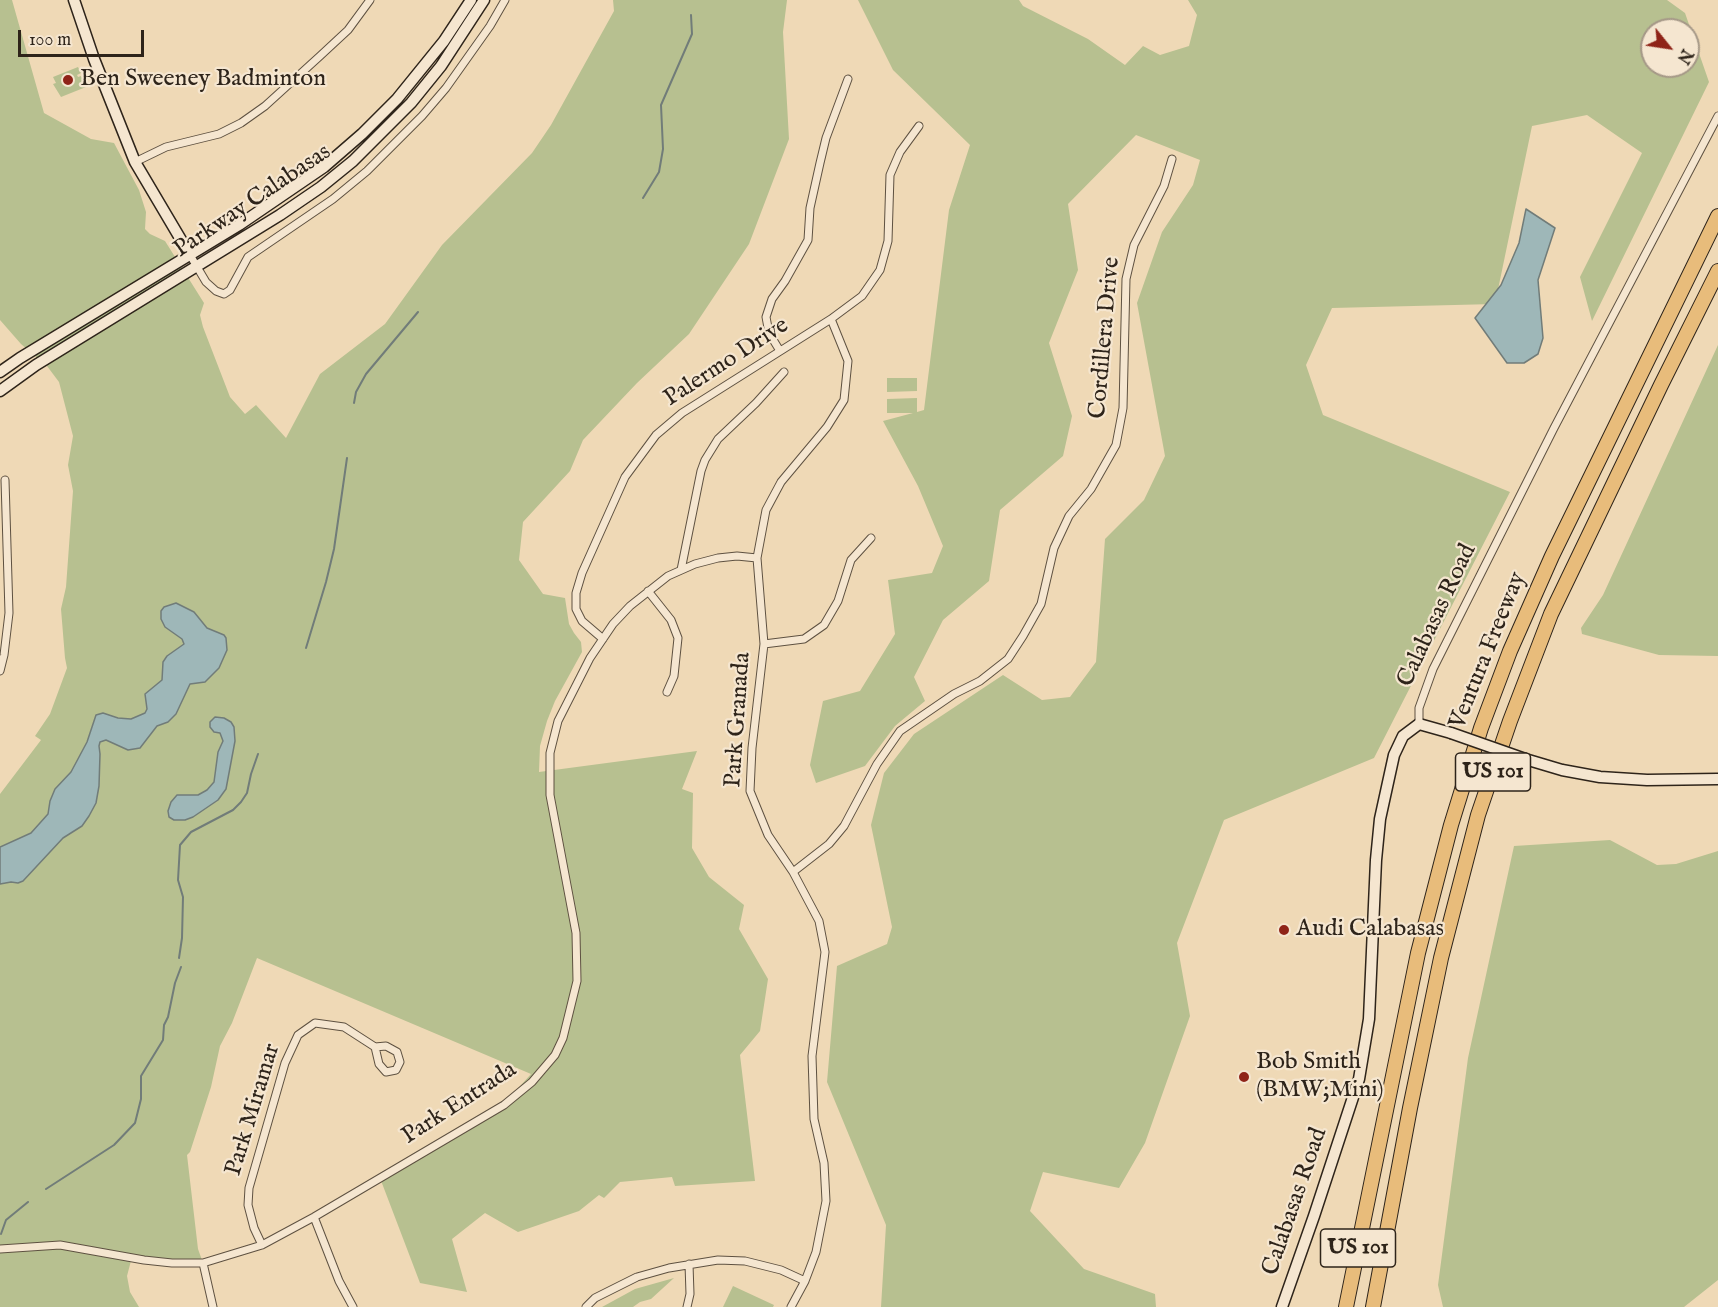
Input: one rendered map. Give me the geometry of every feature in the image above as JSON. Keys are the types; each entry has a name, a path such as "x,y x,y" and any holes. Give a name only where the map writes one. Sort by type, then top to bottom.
{"highway":[{"name":"Ventura Freeway","path":"1346,1307 1418,953 1451,825 1481,728 1510,651 1552,556 1718,216"},
{"name":"Ventura Freeway","path":"1373,1307 1441,958 1478,815 1510,720 1551,614 1718,271"}],"street":[{"path":"74,0 94,59 135,162 206,282 216,291 224,294 230,290 248,257 333,199 367,171 422,116 446,88 490,26 505,0"},
{"path":"135,162 166,147 219,134 241,123 265,106 320,57 348,30 370,0"},
{"name":"Parkway Calabasas","path":"0,372 296,188 324,167 380,117 421,71 471,0"},
{"name":"Parkway Calabasas","path":"0,390 36,365 280,215 321,187 353,161 411,103 441,66 484,0"},
{"path":"780,351 769,333 766,317 772,299 808,240 810,208 826,138 848,79"},
{"name":"Calabasas Road","path":"1282,1307 1359,1079 1369,1019 1376,860 1385,789 1394,755 1400,740 1419,724 1419,708 1433,669 1554,428 1718,116"},
{"name":"Palermo Drive","path":"603,639 582,621 576,609 576,593 582,573 625,477 656,435 682,412 831,319 862,296 880,270 888,241 890,175 900,152 919,126"},
{"name":"Cordillera Drive","path":"793,872 829,844 844,826 877,764 900,731 954,694 980,681 1008,659 1041,604 1054,548 1069,516 1090,489 1116,445 1123,408 1126,279 1134,245 1164,186 1172,159"},
{"name":"Park Granada","path":"791,1307 805,1281 816,1252 826,1201 824,1164 814,1119 812,1056 825,952 819,921 793,872 768,835 750,791 752,748 764,644 757,558 766,510 781,482 827,427 844,400 848,361 831,319"},
{"path":"681,570 705,460 718,439 784,372"},
{"path":"0,671 9,613 5,480"},
{"path":"764,644 804,639 824,625 838,601 851,560 871,538"},
{"name":"Park Entrada","path":"0,1249 60,1245 153,1261 203,1263 262,1245 314,1217 504,1105 532,1082 555,1055 568,1023 577,981 578,959 568,885 550,795 550,753 558,721 590,658 603,639 630,606 648,591 668,576 718,558 737,556 757,558"},
{"path":"648,591 671,620 678,638 674,676 667,692"},
{"path":"1419,724 1562,770 1600,777 1647,780 1718,779"},
{"name":"Park Miramar","path":"262,1245 254,1228 248,1205 249,1188 285,1063 298,1035 315,1023 344,1027 375,1047"},
{"path":"314,1217 339,1281 353,1307"},
{"path":"586,1307 595,1299 637,1277 689,1264 718,1260 744,1261 781,1270 805,1281"},
{"path":"203,1263 213,1307"},
{"path":"687,1307 690,1294 689,1264"}],"green space":[{"path":"0,0 12,0 44,113 91,139 114,143 139,190 146,212 145,229 165,241 204,303 200,315 203,327 230,397 245,414 256,405 286,438 320,374 385,324 442,245 532,153 551,125 614,11 613,0 787,0 783,32 789,139 749,244 689,334 637,383 583,440 570,471 523,522 519,560 543,594 565,598 569,624 581,642 582,652 555,701 547,721 540,746 539,772 697,751 682,789 693,793 692,848 709,877 744,905 739,929 768,979 760,1031 740,1055 755,1181 675,1186 672,1177 620,1182 604,1198 599,1195 579,1211 518,1232 485,1213 452,1239 467,1292 420,1283 380,1178 503,1105 531,1074 257,958 232,1023 220,1046 211,1087 190,1152 187,1155 198,1249 203,1263 132,1257 127,1276 130,1292 139,1307 0,1307 0,794 41,740 35,736 50,714 67,668 61,609 66,587 73,491 68,465 73,436 59,382 47,366 21,344 0,320"},
{"path":"858,0 1019,0 1023,6 1088,39 1125,65 1143,46 1160,55 1189,46 1197,15 1188,0 1667,0 1685,13 1687,18 1640,18 1640,78 1700,78 1700,56 1709,82 1592,321 1580,277 1642,153 1587,115 1532,126 1495,304 1332,308 1306,365 1323,415 1510,492 1374,758 1224,820 1177,943 1190,1016 1145,1143 1119,1188 1043,1172 1030,1211 1084,1269 1155,1294 1156,1307 881,1307 886,1225 827,1082 837,966 887,944 892,927 871,825 884,773 914,734 1003,675 1042,700 1070,697 1096,662 1105,539 1144,500 1165,456 1137,303 1162,232 1193,185 1200,160 1136,135 1068,204 1078,270 1049,343 1072,416 1063,456 1000,510 989,581 943,620 914,677 925,701 895,726 865,766 816,783 810,765 823,701 860,691 895,634 888,580 932,573 943,546 918,486 883,421 913,413 887,413 887,399 917,398 917,412 924,410 949,210 970,145 893,70"},
{"name":"Ben Sweeney Badminton","path":"78,67 81,73 77,75 81,76 86,87 61,97 53,84 56,83 53,77"},
{"path":"1718,345 1718,656 1659,655 1582,634 1581,628 1603,595"},
{"path":"887,378 917,378 917,391 887,392"},
{"path":"1610,840 1657,865 1676,864 1718,851 1718,1280 1684,1307 1443,1307 1438,1285 1468,1058 1514,846"},
{"path":"674,1278 651,1299 633,1307 602,1307 635,1289"},
{"path":"733,1286 774,1305 773,1307 723,1307"}],"water":[{"path":"1526,209 1555,228 1538,280 1543,338 1538,354 1524,363 1507,363 1475,318 1501,285 1519,243"},
{"path":"176,603 194,612 207,628 226,638 227,650 219,668 205,682 190,684 176,714 168,722 157,726 140,748 128,750 106,740 100,742 99,786 96,803 82,826 63,838 23,881 0,884 0,847 31,833 48,814 55,789 71,772 87,742 96,715 103,713 131,719 145,713 147,709 145,694 162,680 163,662 167,656 184,644 182,639 165,627 161,619 161,611 164,607"},
{"path":"215,717 224,718 234,727 235,741 226,789 218,800 193,817 174,820 169,817 168,811 177,795 198,795 214,782 218,752 223,741 220,733 214,732 210,727 210,722"}],"waterway":[{"path":"643,198 659,172 663,149 661,105 692,34 691,15"},
{"path":"354,403 356,392 366,374 418,312"},
{"path":"306,648 334,549 347,458"},
{"path":"179,958 183,897 178,880 180,845 191,832 233,810 241,802 247,793 258,754"},
{"path":"46,1189 114,1145 135,1123 141,1099 141,1076 163,1040 164,1025 181,967"},
{"path":"1,1234 6,1220 28,1202"}],"place":[{"name":"Ben Sweeney Badminton","path":"68,80"},
{"name":"Audi Calabasas","path":"1284,930"},
{"name":"Bob Smith (BMW;Mini)","path":"1244,1077"}]}
